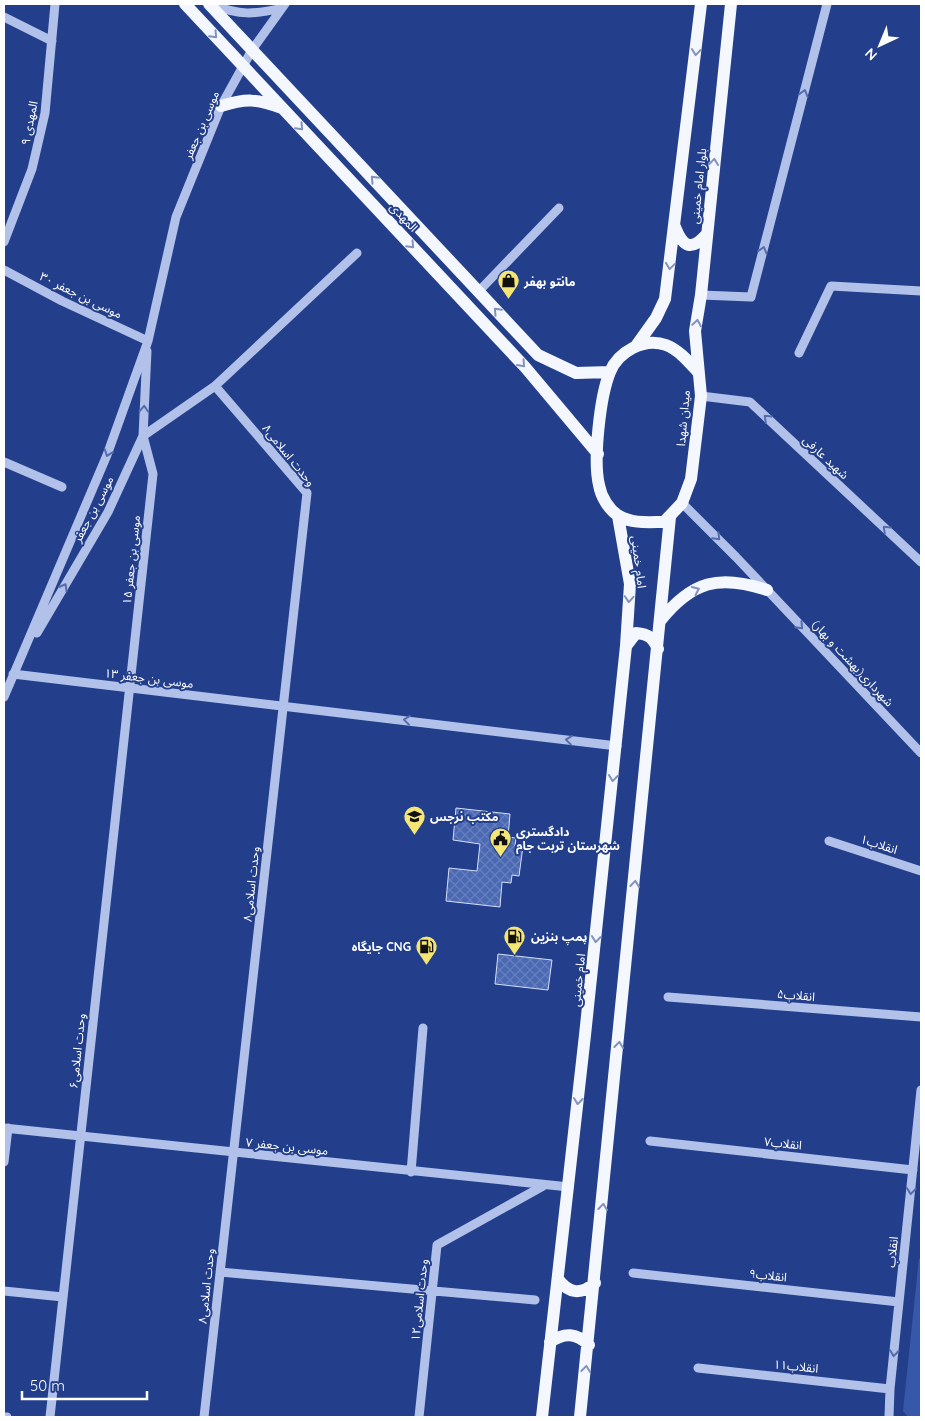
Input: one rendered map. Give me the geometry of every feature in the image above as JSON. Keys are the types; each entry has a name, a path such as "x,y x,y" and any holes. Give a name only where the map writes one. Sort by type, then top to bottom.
{"main road":[{"name":"المهدی","path":"185,4 525,367 598,454"},
{"name":"المهدی","path":"209,4 538,355 576,373 610,372"},
{"name":"بلوار امام خمینی","path":"636,346 656,318 665,299 701,4"},
{"name":"بلوار امام خمینی","path":"698,372 695,331 701,295 731,4"},
{"path":"222,106 244,99 260,100 283,108"},
{"path":"675,227 679,238 686,245 692,246 697,244 707,234"},
{"path":"670,517 664,522 636,522 618,516 603,499 598,484 602,403 610,372 621,355 636,346 650,344 666,345 680,354 698,372"},
{"name":"میدان شهدا","path":"670,517 682,504 691,479 701,396 698,372"},
{"name":"امام خمینی","path":"542,1417 617,746 626,646 630,584 618,516"},
{"name":"امام خمینی","path":"580,1417 589,1345 670,517"},
{"path":"660,621 675,602 696,588 719,582 743,582 767,590"},
{"path":"626,646 636,633 645,634 653,638 658,649"},
{"path":"558,1279 565,1288 576,1292 586,1290 595,1283"},
{"path":"550,1342 560,1336 570,1334 581,1338 589,1345"}],"street":[{"name":"المهدی ۹","path":"4,242 32,169 46,113 55,4"},
{"path":"209,4 236,14 257,14 283,6"},
{"path":"701,295 751,297 827,4"},
{"name":"موسی بن جعفر","path":"4,698 89,500 148,341 176,217 222,106 252,50 283,6"},
{"path":"4,17 52,41"},
{"path":"479,291 559,208"},
{"path":"143,436 216,386 357,253"},
{"name":"موسی بن جعفر ۳۰","path":"4,270 62,301 148,341"},
{"path":"800,353 831,286 921,291"},
{"name":"موسی بن جعفر","path":"13,674 108,512 143,436 148,341"},
{"name":"وحدت اسلامی۸","path":"204,1417 307,493 216,386"},
{"name":"شهید عارفی","path":"701,396 750,402 921,562"},
{"name":"موسی بن جعفر ۱۵","path":"130,688 153,474 143,436"},
{"path":"4,462 62,487"},
{"name":"شهرداری(بهشت و بهار)","path":"682,504 767,590 921,753"},
{"name":"موسی بن جعفر ۱۳","path":"13,674 617,746"},
{"name":"وحدت اسلامی۶","path":"50,1417 130,688"},
{"name":"انقلاب۱","path":"829,841 921,871"},
{"name":"انقلاب۵","path":"668,997 921,1017"},
{"path":"411,1172 422,1028"},
{"name":"انقلاب","path":"889,1417 890,1389 921,1090"},
{"path":"4,1162 6,1128"},
{"name":"موسی بن جعفر ۷","path":"6,1128 543,1186 568,1187"},
{"name":"انقلاب۷","path":"650,1141 913,1170"},
{"name":"وحدت اسلامی۱۲","path":"419,1417 437,1245 543,1186"},
{"path":"220,1272 535,1300"},
{"name":"انقلاب۹","path":"633,1273 899,1302"},
{"path":"4,1291 63,1297"},
{"name":"انقلاب۱۱","path":"698,1368 890,1389"}],"shaded area":[{"path":"919,1258 921,1260 921,1417 908,1417 903,1411"}],"building":[{"name":"دادگستری شهرستان تربت جام","path":"456,808 510,814 508,837 516,838 515,846 523,846 519,876 512,875 511,883 502,882 500,907 446,901 449,868 477,871 480,844 453,840"},
{"path":"498,954 552,960 548,990 495,984"}],"place":[{"name":"مانتو بهفر","path":"508,300"},
{"name":"مكتب نرجس","path":"414,835"},
{"name":"دادگستری شهرستان تربت جام","path":"500,857"},
{"name":"پمپ بنزین","path":"515,955"},
{"name":"جایگاه CNG","path":"427,965"}]}
